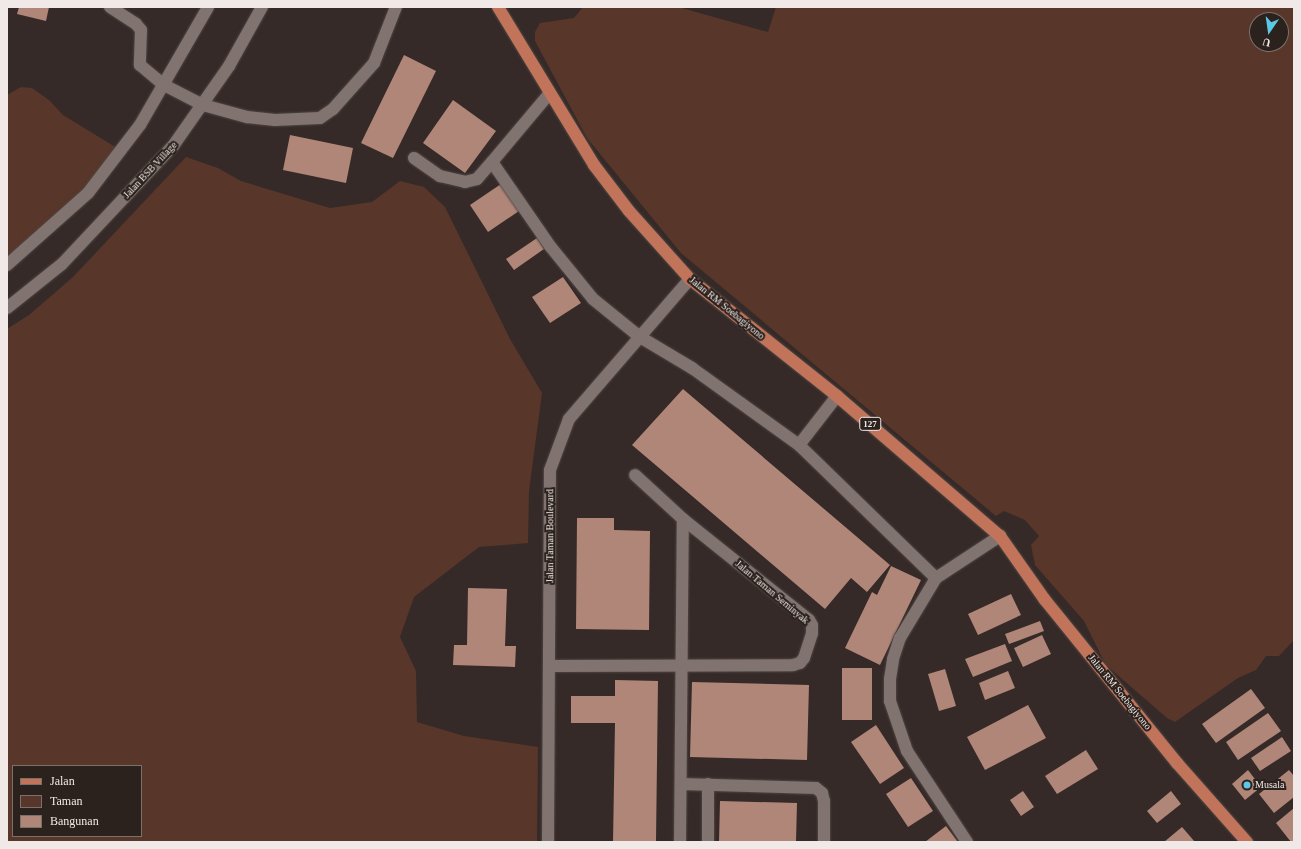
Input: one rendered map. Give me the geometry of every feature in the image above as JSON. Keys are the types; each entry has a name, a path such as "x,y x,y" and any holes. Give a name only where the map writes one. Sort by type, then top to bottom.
{"main road":[{"name":"Jalan RM Soebagiyono","path":"498,7 549,94 607,182 690,279 837,396 1000,536 1045,600 1177,763 1247,842"}],"street":[{"path":"110,7 136,24 140,30 140,65 164,85 204,105 254,118 275,120 320,118 333,110 374,63 396,7"},
{"path":"7,266 88,193 140,125 208,7"},
{"name":"Jalan BSB Village","path":"7,308 62,264 173,146 204,105 262,7"},
{"path":"414,158 440,176 465,182 477,179 549,94"},
{"path":"492,162 550,246 593,299 640,337 692,368 798,445 936,578"},
{"name":"Jalan Taman Boulevard","path":"548,842 551,666 550,470 553,458 569,419 690,279"},
{"path":"798,445 837,396"},
{"name":"Jalan Taman Seminyak","path":"551,666 793,665 800,663 808,648 812,626 809,620 683,519 635,475"},
{"path":"680,842 683,519"},
{"path":"967,842 907,751 890,701 892,659 900,638 936,578 1000,536"},
{"path":"681,784 816,788 822,793 824,801 824,842"},
{"path":"708,784 708,842"}],"green space":[{"path":"583,7 678,7 768,32 776,7 1294,7 1294,640 1279,656 1266,656 1256,670 1238,678 1175,722 1167,718 1106,665 1084,621 1035,565 1031,545 1039,536 1025,520 1004,511 996,516 681,253 587,138 535,41 535,32 540,23 574,18"},
{"path":"21,87 32,88 49,100 63,115 117,148 85,190 7,259 7,95"},
{"path":"186,157 218,168 241,181 330,208 372,202 400,181 424,187 445,207 510,339 542,393 529,491 528,543 479,547 414,597 400,637 416,671 417,722 464,736 538,747 537,842 7,842 7,329 29,315 73,277"}],"building":[{"path":"19,7 49,7 46,21 17,14"},
{"path":"404,55 436,71 393,158 361,143"},
{"path":"453,100 496,131 465,173 423,143"},
{"path":"290,135 353,148 346,183 283,170"},
{"path":"501,184 519,211 488,232 470,205"},
{"path":"537,238 544,249 514,270 506,259"},
{"path":"563,277 581,303 550,323 532,297"},
{"path":"683,389 890,565 867,592 851,578 825,609 632,445"},
{"path":"577,518 614,518 614,530 650,531 649,630 576,629"},
{"path":"891,566 921,580 880,665 845,648 872,592 877,595"},
{"path":"468,588 507,589 505,646 516,646 515,667 453,665 454,645 467,645"},
{"path":"1011,594 1021,615 978,635 968,614"},
{"path":"1040,621 1044,631 1009,644 1005,634"},
{"path":"1042,635 1051,654 1023,667 1014,648"},
{"path":"1005,644 1012,661 973,677 965,659"},
{"path":"842,668 872,668 872,720 842,720"},
{"path":"945,669 956,706 939,711 928,674"},
{"path":"1008,671 1015,688 985,700 979,683"},
{"path":"615,680 658,681 656,842 613,842 615,723 571,723 571,696 615,696"},
{"path":"692,682 809,685 807,760 690,757"},
{"path":"1251,689 1265,708 1216,743 1202,724"},
{"path":"1028,705 1046,738 985,770 967,737"},
{"path":"1268,713 1281,731 1238,760 1226,742"},
{"path":"876,725 904,768 880,784 851,742"},
{"path":"1282,737 1291,751 1260,771 1251,758"},
{"path":"1086,750 1098,769 1057,794 1045,776"},
{"name":"Musala","path":"1248,770 1261,787 1245,800 1232,784"},
{"path":"1289,770 1294,776 1294,797 1274,813 1259,794"},
{"path":"911,778 933,811 908,827 886,794"},
{"path":"1023,791 1034,807 1021,816 1010,800"},
{"path":"1171,791 1181,804 1157,823 1147,811"},
{"path":"720,801 797,803 796,842 719,842"},
{"path":"1294,808 1294,842 1291,842 1276,823"},
{"path":"946,826 958,842 925,842"},
{"path":"1182,827 1195,842 1164,842"}],"place":[{"name":"Musala","path":"1247,785"}]}
